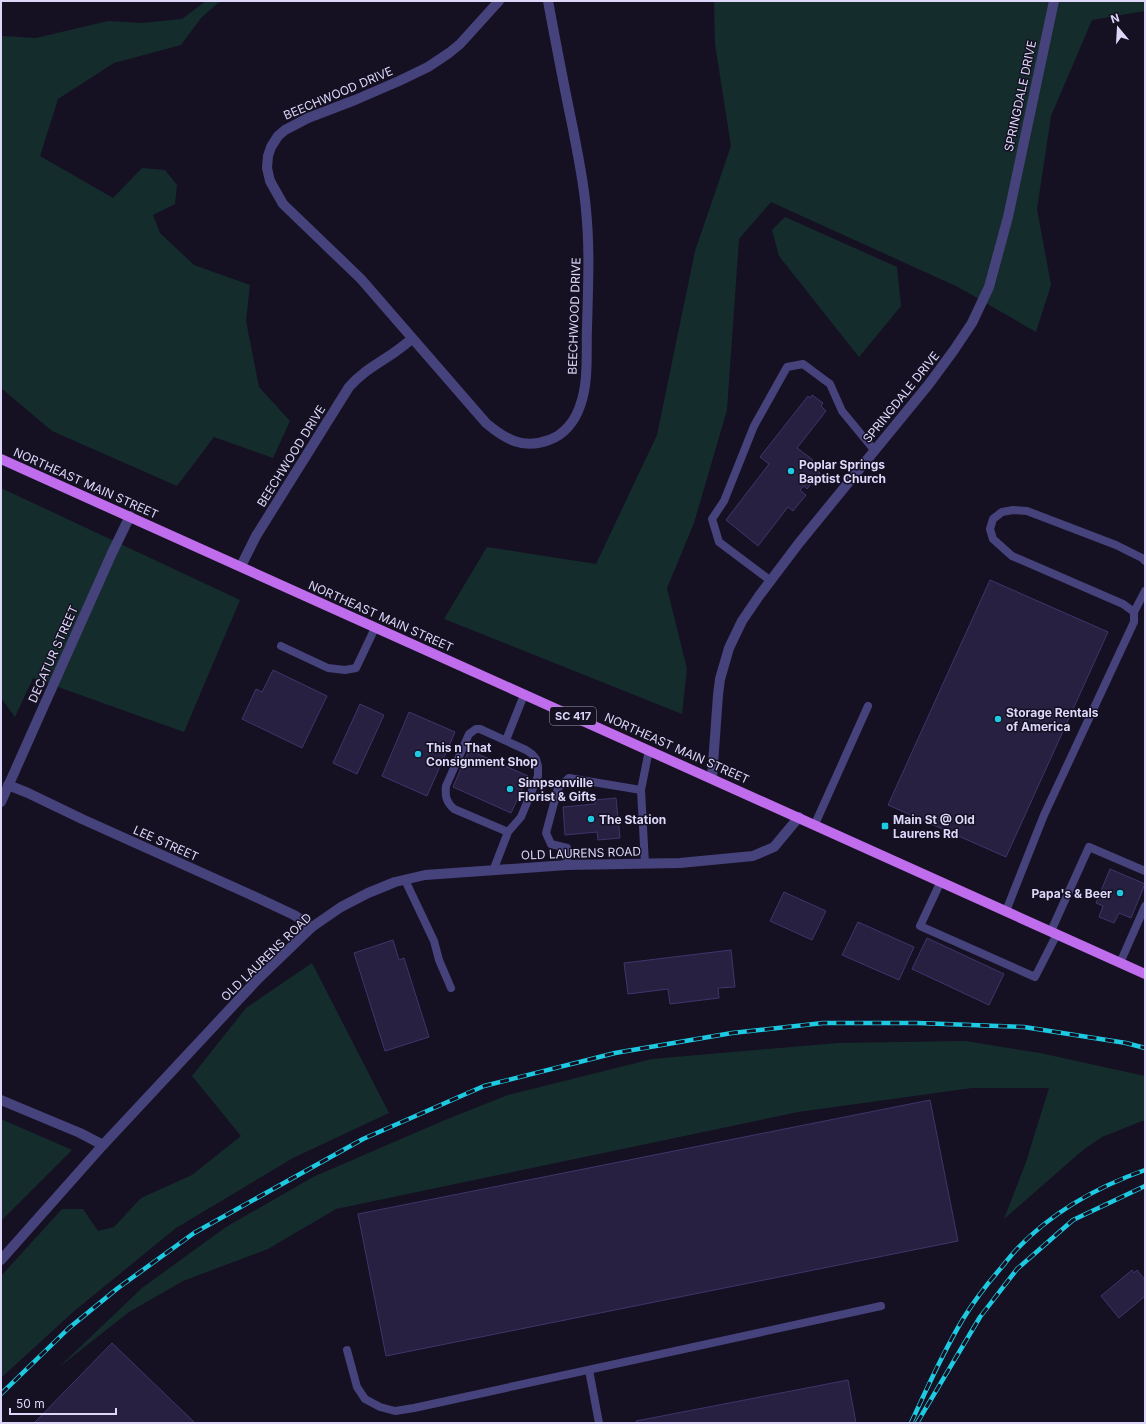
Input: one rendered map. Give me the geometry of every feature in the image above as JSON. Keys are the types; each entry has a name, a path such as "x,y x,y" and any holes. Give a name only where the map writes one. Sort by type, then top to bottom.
{"main road":[{"name":"NORTHEAST MAIN STREET","path":"1,459 524,695 815,824 1145,974"}],"street":[{"name":"BEECHWOOD DRIVE","path":"499,1 468,36 444,57 428,67 399,81 294,124 278,136 271,146 267,168 270,181 283,204 361,279 486,423 500,434 512,440 520,443 536,444 553,439 568,428 579,408 585,386 586,358 588,250 586,209 581,172 548,1"},
{"name":"SPRINGDALE DRIVE","path":"712,778 718,695 724,663 729,648 742,621 771,580 929,384 972,323 989,287 1008,218 1054,1"},
{"name":"BEECHWOOD DRIVE","path":"241,566 256,536 349,387 356,379 370,368 412,339"},
{"name":"DECATUR STREET","path":"1,802 130,516"},
{"name":"LEE STREET","path":"8,785 250,894 294,915 312,928"},
{"name":"OLD LAURENS ROAD","path":"1,1260 103,1145 257,980 312,928 341,907 368,893 395,882 431,875 567,865 694,862 753,856 774,847 799,817"},
{"path":"1,1100 80,1133 103,1145"}],"lane":[{"path":"771,580 719,542 712,519 724,501 754,426 787,367 803,364 830,384 842,411 874,451"},
{"path":"1134,612 1123,604 1012,556 993,539 990,529 993,519 1002,512 1013,510 1027,511 1116,545 1145,561"},
{"path":"1006,911 1044,815 1134,622 1134,612 1145,591"},
{"path":"281,646 328,668 345,670 356,668 375,628"},
{"path":"506,740 524,695"},
{"path":"815,824 868,706"},
{"path":"493,871 508,832 521,817 538,776 538,766 532,754 506,740 480,729 472,731 469,734 446,786 445,795 448,804 454,809 508,832"},
{"path":"645,864 641,790 649,750"},
{"path":"567,865 567,848 551,844 546,834 558,788 569,778 641,790"},
{"path":"941,881 920,926 1034,978 1089,847 1145,871"},
{"path":"405,880 434,941 439,960 451,988"},
{"path":"1120,963 1145,906"},
{"path":"347,1350 357,1387 365,1399 380,1407 395,1411 881,1306"},
{"path":"589,1370 599,1423"}],"green space":[{"path":"206,1 223,1 218,3 201,18 181,45 114,63 58,99 40,156 113,198 142,168 165,170 177,185 175,204 153,215 160,233 194,265 250,285 246,321 259,387 290,421 273,458 214,437 177,486 52,431 1,388 1,36 36,38 108,21 142,23 182,19"},
{"path":"714,1 1145,1 1145,11 1092,20 1051,116 1037,209 1051,285 1036,332 958,287 771,202 739,239 727,410 694,523 667,588 687,669 682,714 444,619 487,547 596,564 657,435 695,251 731,146 715,44"},
{"path":"785,217 897,267 901,306 859,357 779,256 772,230"},
{"path":"1,488 240,600 184,732 33,678 15,717 1,698"},
{"path":"312,963 389,1113 293,1158 176,1228 73,1312 1,1378 1,1276 62,1209 83,1209 98,1231 114,1227 141,1198 192,1175 241,1136 192,1076 246,1008"},
{"path":"965,1041 1040,1053 1145,1076 1145,1121 1102,1137 1083,1150 1004,1219 1026,1162 1049,1088 972,1088 798,1112 336,1209 268,1249 183,1281 129,1312 58,1368 142,1288 226,1227 313,1177 445,1120 508,1095 652,1059 838,1043"},
{"path":"1,1119 72,1150 1,1221"}],"building":[{"name":"Poplar Springs Baptist Church","path":"812,395 823,403 821,406 826,411 797,448 813,460 811,462 817,467 815,469 820,473 807,489 804,486 800,490 806,495 793,511 788,507 758,546 726,520 769,464 760,457 808,396 810,398"},
{"name":"Storage Rentals of America","path":"990,580 1108,632 1006,857 888,805"},
{"path":"273,670 327,696 302,748 242,719 256,689 262,692"},
{"path":"360,704 384,715 357,774 333,763"},
{"name":"This n That Consignment Shop","path":"409,712 455,732 427,796 382,776"},
{"path":"469,750 528,776 511,813 453,787"},
{"name":"The Station","path":"616,798 620,838 598,840 597,832 565,835 563,807 595,804 595,800"},
{"name":"Papa's & Beer","path":"1110,869 1145,884 1131,918 1119,913 1114,923 1099,917 1103,906 1096,903"},
{"path":"784,892 826,911 812,940 770,921"},
{"path":"858,922 914,947 899,980 842,955"},
{"path":"927,938 1004,974 989,1005 912,969"},
{"path":"393,940 399,960 404,958 429,1037 385,1051 354,953"},
{"path":"731,950 735,987 718,988 719,998 670,1004 668,989 628,994 624,963"},
{"path":"930,1100 958,1241 386,1356 358,1214"},
{"path":"1132,1270 1134,1273 1137,1270 1145,1280 1145,1296 1119,1318 1101,1296"},
{"path":"112,1343 195,1423 34,1423"},
{"path":"848,1380 856,1423 637,1423 636,1421"}],"railway":[{"path":"1,1394 69,1328 118,1288 194,1233 363,1139 484,1086 615,1053 732,1033 823,1023 918,1023 1024,1027 1126,1043 1145,1048"},
{"path":"911,1423 929,1383 963,1319 981,1293 1015,1251 1045,1223 1076,1202 1110,1184 1145,1170"},
{"path":"917,1423 980,1317 1017,1269 1073,1220 1145,1186"}],"place":[{"name":"Poplar Springs Baptist Church","path":"791,471"},
{"name":"Storage Rentals of America","path":"998,719"},
{"name":"This n That Consignment Shop","path":"418,754"},
{"name":"Simpsonville Florist & Gifts","path":"510,789"},
{"name":"The Station","path":"591,819"},
{"name":"Main St @ Old Laurens Rd","path":"885,826"},
{"name":"Papa's & Beer","path":"1120,893"}]}
